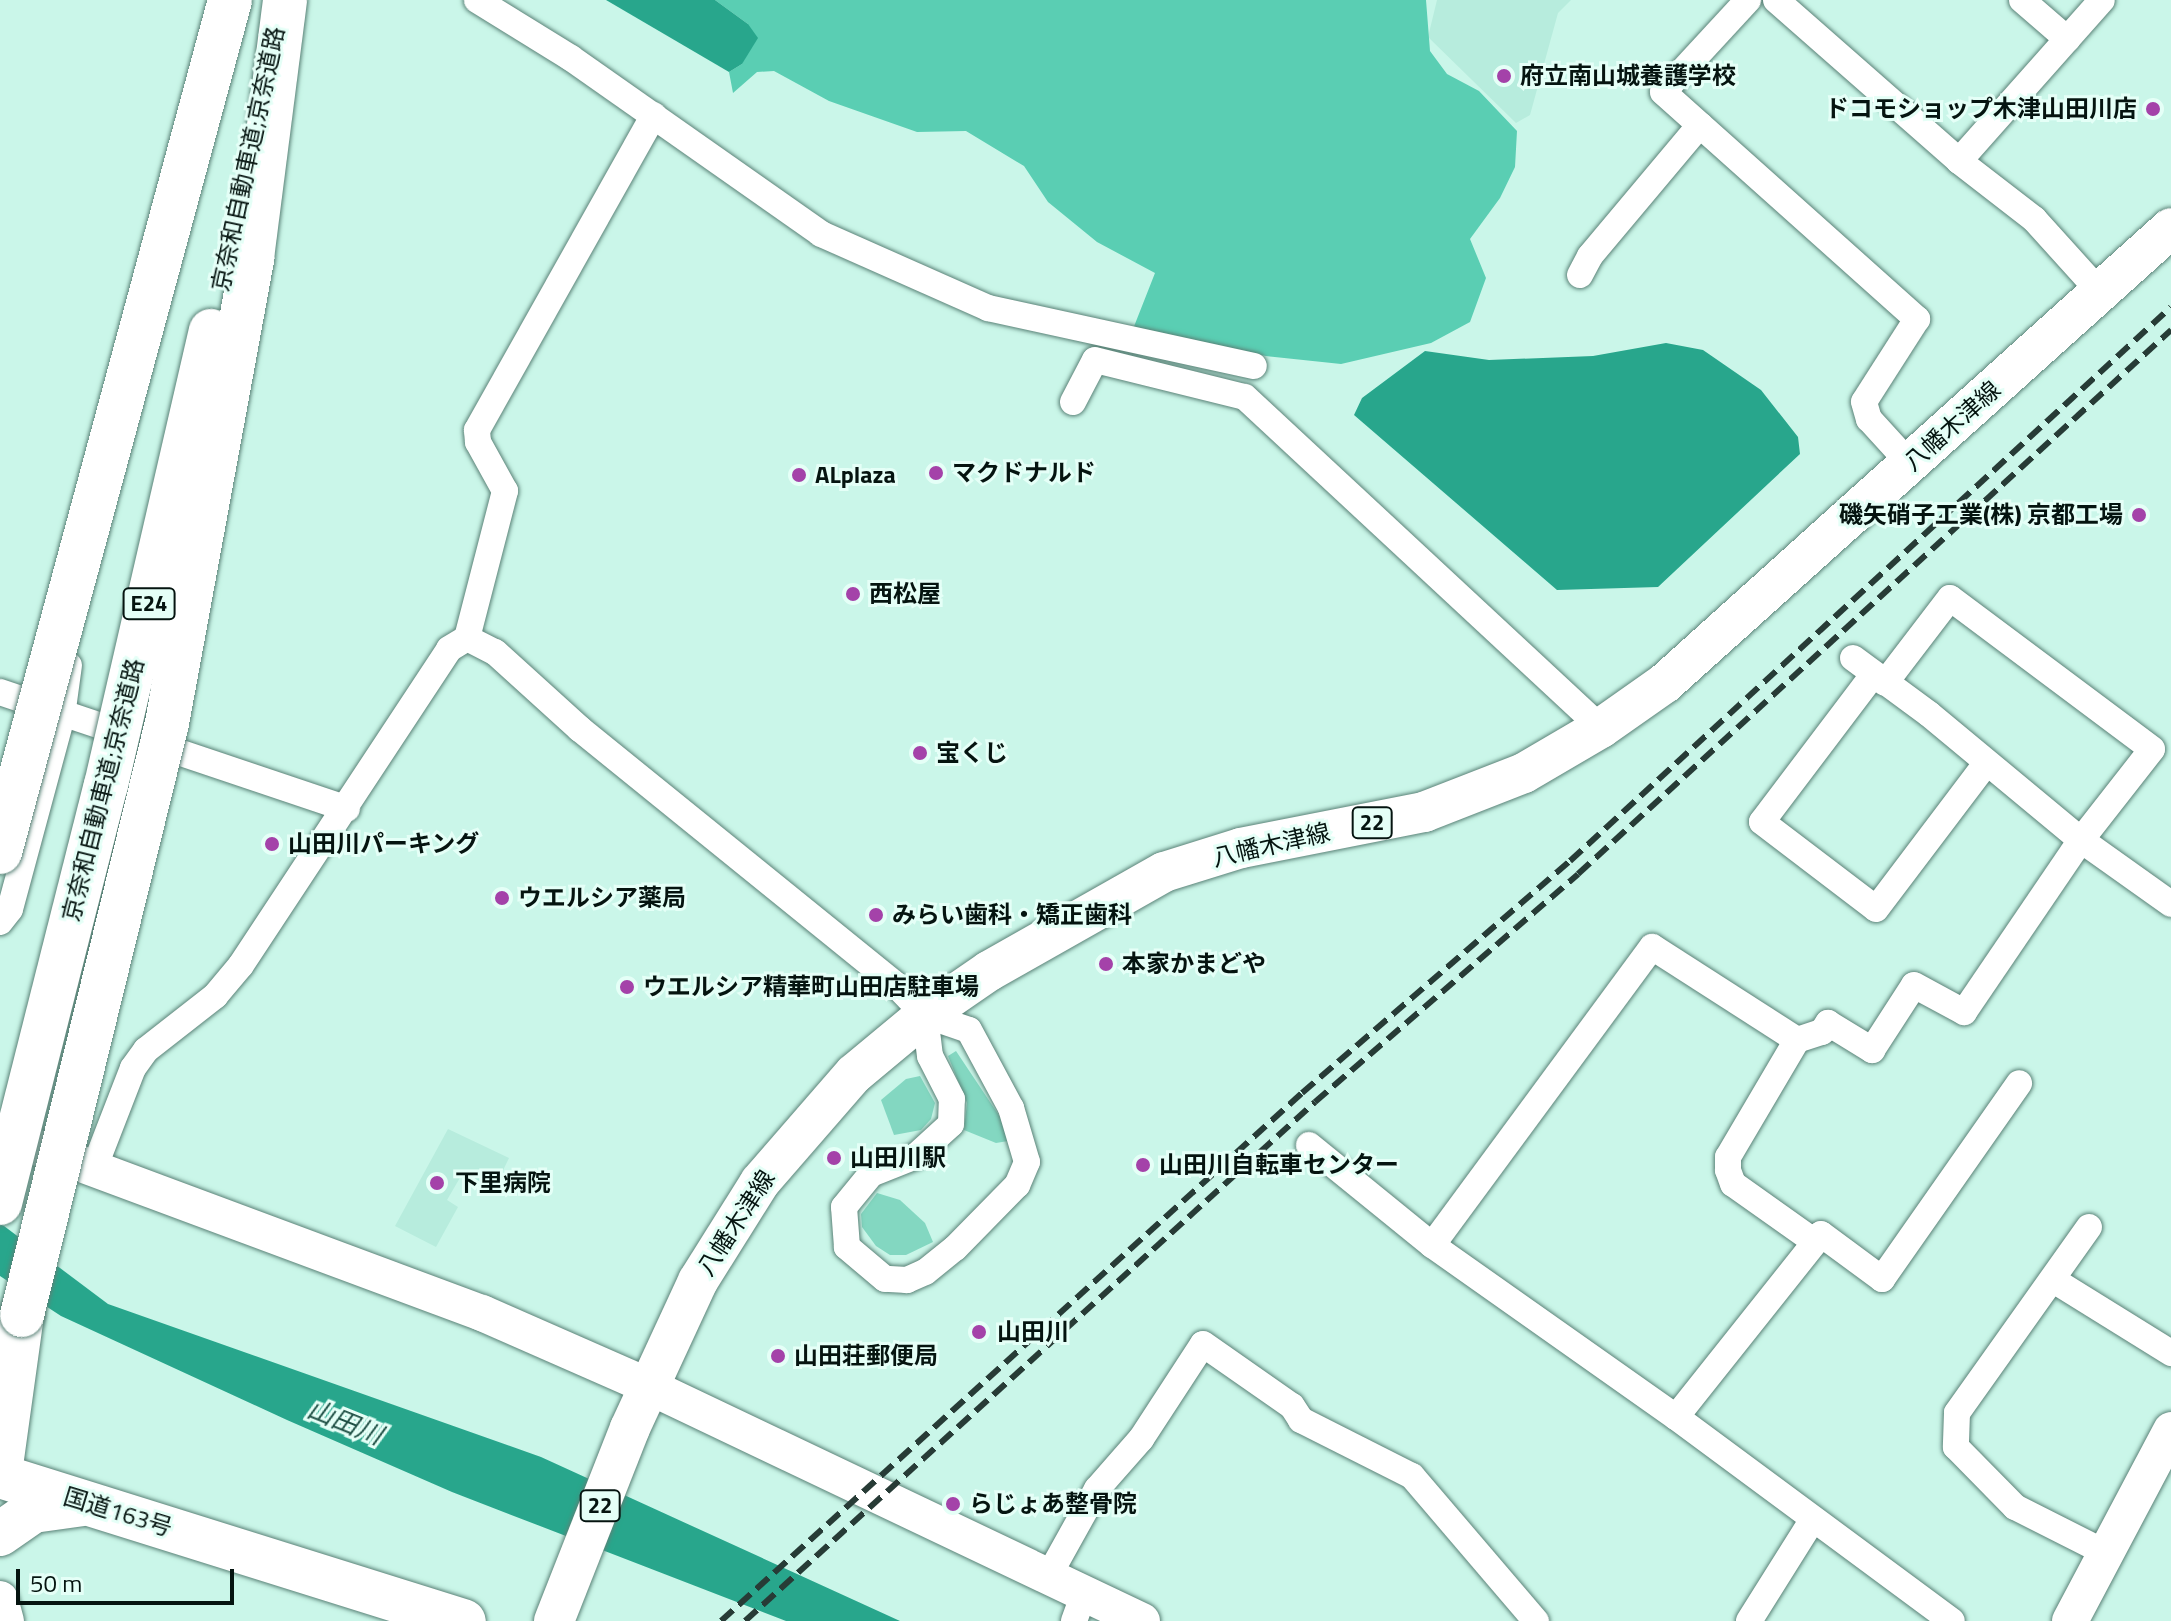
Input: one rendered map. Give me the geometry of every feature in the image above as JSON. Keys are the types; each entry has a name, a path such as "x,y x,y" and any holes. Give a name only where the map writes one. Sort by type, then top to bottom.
{"highway":[{"path":"0,852 230,0"},
{"path":"0,1474 6,1369 22,1315 167,723 249,273 284,0"},
{"name":"京奈和自動車道;京奈道路","path":"0,1203 182,463 284,0"},
{"name":"国道163号","path":"0,1474 464,1621"},
{"path":"0,1534 33,1511 73,1504 96,1506"}],"main road":[{"name":"八幡木津線","path":"554,1621 630,1428 698,1281 760,1182 854,1074 925,1015 989,971 1164,872 1241,848 1424,812 1524,773 1601,728 1665,683 2171,228"}],"street":[{"path":"0,922 10,909 62,716 86,557 210,0"},
{"path":"477,0 654,115 791,217 963,299 1254,366"},
{"path":"1748,0 1663,92 1917,319 1864,402 1869,419 1910,464"},
{"path":"1776,0 1959,161 2034,219 2100,292"},
{"path":"2022,0 2067,39"},
{"path":"1959,161 2102,0"},
{"path":"93,1171 133,1068 146,1050 224,986 347,809 449,649 467,638 505,491 478,442 477,430 654,115"},
{"path":"1580,275 1590,256 1700,125"},
{"path":"1073,402 1095,360 1245,397 1601,728"},
{"path":"1815,1242 1733,1184 1728,1170 1728,1157 1797,1040 1822,1032 1828,1023 1872,1050 1914,985 1964,1012 2081,840 2152,749 1950,598 1762,822 1876,909 1985,765"},
{"path":"467,638 495,652 580,729 896,985 925,1015 969,1030 1011,1108 1027,1162 1017,1185 945,1256 907,1280 885,1279 847,1247 844,1207 871,1174 916,1156 951,1124 952,1099 930,1056 925,1015"},
{"path":"1853,658 1929,714 1985,765 2081,840 2171,904"},
{"path":"0,692 62,716 184,751 347,809"},
{"path":"1432,1245 1652,947 1797,1040"},
{"path":"1676,1417 1821,1234 1882,1279 2019,1083"},
{"path":"0,1132 93,1171 482,1313 648,1386 1048,1577 1079,1609 1142,1621"},
{"path":"1309,1145 1432,1245 1676,1417 1944,1619"},
{"path":"2089,1227 2055,1281 1957,1413 1956,1447 2015,1507 2106,1553"},
{"path":"2055,1281 2171,1353"},
{"path":"1048,1577 1097,1489 1141,1439 1203,1344 1292,1406 1301,1420 1412,1476 1536,1621"},
{"path":"2070,1621 2171,1430"},
{"path":"1749,1621 1813,1519"},
{"path":"0,1599 6,1621"}],"shaded area":[{"path":"715,0 1426,0 1430,51 1447,74 1479,91 1517,131 1515,167 1500,198 1470,239 1486,278 1470,322 1431,343 1341,364 1266,356 1133,329 1155,273 1097,242 1048,202 1024,166 966,131 917,132 829,101 774,71 757,72 733,93 729,72 742,64 748,24"},
{"name":"府立南山城養護学校","path":"1437,0 1571,0 1558,13 1530,115 1516,123 1428,37"},
{"path":"956,1051 1000,1117 1008,1141 996,1143 964,1130 967,1103 948,1056"},
{"path":"920,1076 935,1103 931,1119 921,1130 894,1135 881,1100 906,1079"},
{"name":"下里病院","path":"448,1129 509,1158 493,1191 461,1176 447,1200 458,1207 436,1247 395,1226"},
{"path":"877,1193 900,1200 925,1223 933,1242 906,1255 890,1255 876,1246 862,1227 861,1214"}],"water":[{"path":"606,0 715,0 748,24 758,38 742,64 729,72"},
{"path":"1666,343 1703,350 1761,390 1798,437 1800,454 1658,587 1557,590 1354,415 1362,398 1425,351 1489,360 1593,356"},
{"path":"0,1223 108,1304 541,1457 900,1621 786,1621 452,1492 287,1420 61,1316 0,1276"}],"railway":[{"path":"721,1621 1302,1093 1570,861 2171,307"},
{"path":"745,1621 1315,1102 1578,874 2171,330"}],"place":[{"name":"府立南山城養護学校","path":"1504,76"},
{"name":"ドコモショップ木津山田川店","path":"2153,109"},
{"name":"マクドナルド","path":"936,473"},
{"name":"ALplaza","path":"799,475"},
{"name":"磯矢硝子工業(株) 京都工場","path":"2139,515"},
{"name":"西松屋","path":"853,594"},
{"name":"宝くじ","path":"920,753"},
{"name":"山田川パーキング","path":"272,844"},
{"name":"ウエルシア薬局","path":"502,898"},
{"name":"みらい歯科・矯正歯科","path":"876,915"},
{"name":"本家かまどや","path":"1106,964"},
{"name":"ウエルシア精華町山田店駐車場","path":"627,987"},
{"name":"山田川駅","path":"834,1158"},
{"name":"山田川自転車センター","path":"1143,1165"},
{"name":"下里病院","path":"437,1183"},
{"name":"山田川","path":"979,1332"},
{"name":"山田荘郵便局","path":"778,1356"},
{"name":"らじょあ整骨院","path":"953,1504"}]}
